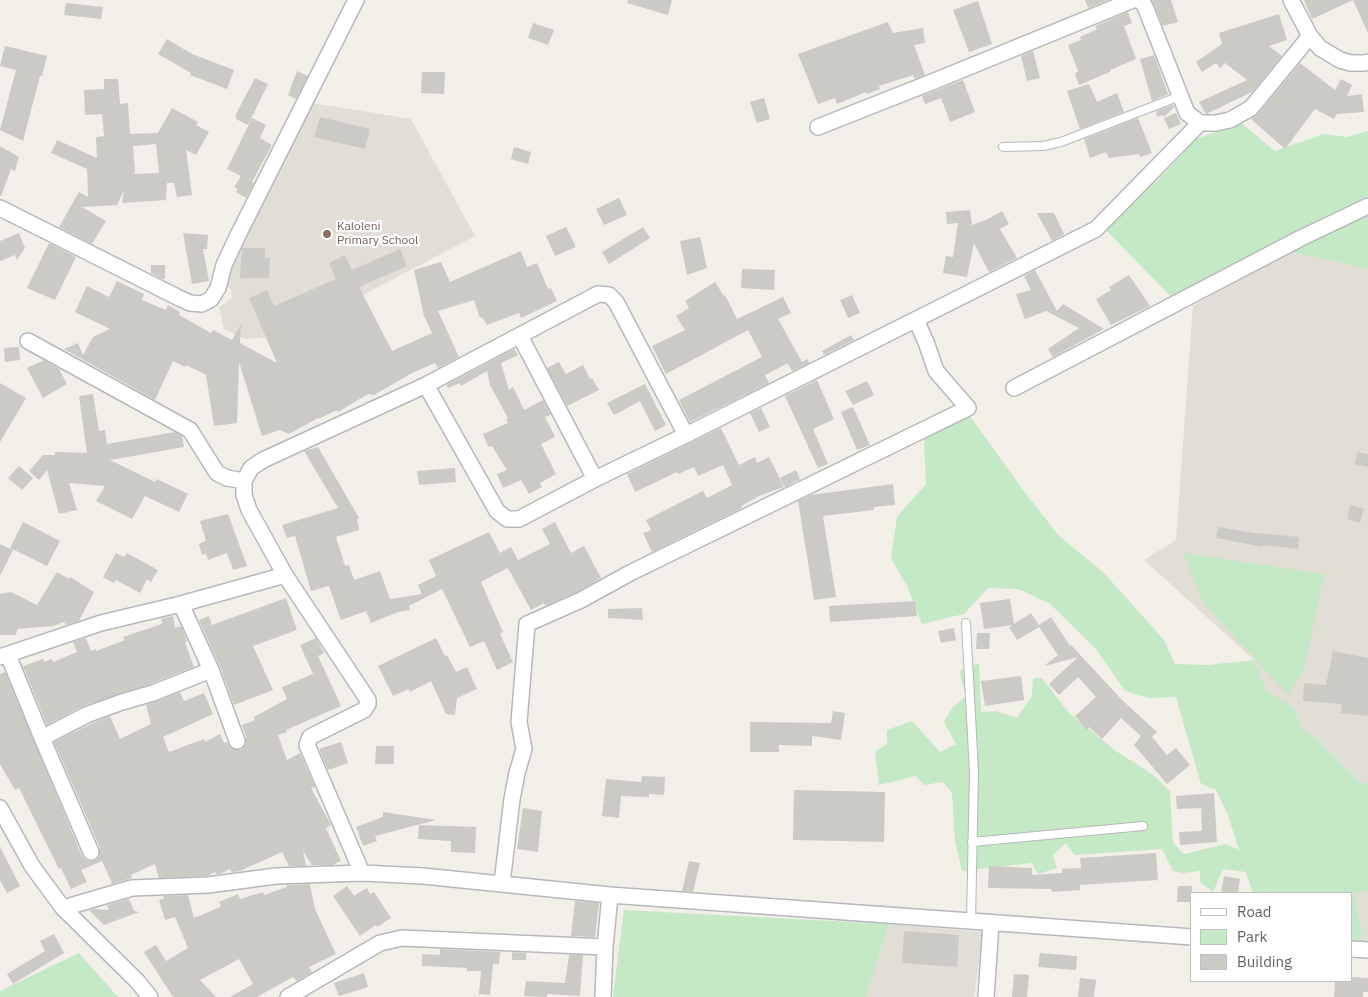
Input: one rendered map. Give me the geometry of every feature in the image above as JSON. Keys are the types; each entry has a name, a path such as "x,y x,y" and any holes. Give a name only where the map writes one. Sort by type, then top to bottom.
{"street":[{"path":"0,208 179,298 190,303 202,304 210,299 218,288 224,265 238,235 356,0"},
{"path":"818,127 1133,0"},
{"path":"1139,0 1146,9 1187,113 1200,123 1216,123 1230,120 1251,108 1310,36"},
{"path":"1291,0 1310,36 1320,48 1351,64 1368,62"},
{"path":"426,385 497,511 507,519 519,519 595,479 1096,229 1200,123"},
{"path":"1014,388 1301,238 1368,206"},
{"path":"362,873 307,746 310,737 364,710 368,700 285,575 249,510 244,494 244,480 250,468 263,460 426,385 598,294 609,295 616,302 686,435"},
{"path":"502,884 512,799 524,749 519,722 526,624 581,600 630,573 968,408 936,371 916,320"},
{"path":"520,336 595,479"},
{"path":"28,341 190,430 217,472 227,478 244,480"},
{"path":"91,852 4,656 101,623 181,604 285,575"},
{"path":"181,604 211,670 237,741"},
{"path":"42,738 86,715 153,693 211,670"},
{"path":"0,808 32,866 64,908 138,982 150,997"},
{"path":"64,908 132,888 208,885 276,876 362,873 423,876 610,895 1190,937"},
{"path":"603,997 610,895"},
{"path":"986,997 991,923"},
{"path":"288,997 380,943 402,938 605,947"},
{"path":"1353,949 1368,950"}],"lane":[{"path":"1003,147 1043,146 1061,142 1180,96"},
{"path":"966,623 974,772 971,921"},
{"path":"972,842 1143,826"}],"shaded area":[{"path":"312,103 411,119 475,236 361,296 273,337 244,339 224,329 219,307 232,298 231,289 223,285 226,273"},
{"path":"1290,252 1368,269 1368,783 1361,783 1316,738 1301,727 1295,709 1266,690 1254,660 1144,560 1176,540 1193,306"},
{"path":"1368,890 1368,941 1363,941 1355,894"},
{"path":"889,924 983,932 974,997 866,997"}],"green space":[{"path":"1241,123 1275,151 1324,134 1347,137 1368,131 1368,196 1172,298 1105,229 1165,173 1196,139"},
{"path":"1368,214 1368,269 1290,252"},
{"path":"970,416 1023,490 1059,536 1103,572 1164,640 1175,664 1208,665 1254,660 1266,690 1295,709 1301,727 1316,738 1361,783 1368,783 1368,890 1355,894 1363,941 1353,940 1353,892 1253,892 1246,872 1223,869 1213,892 1200,882 1200,871 1183,873 1173,871 1162,849 1075,855 1066,843 1053,855 1057,868 1038,874 1032,863 962,871 955,841 952,793 943,782 924,785 916,776 879,785 875,752 887,744 887,730 912,721 940,752 956,744 944,722 952,708 966,696 959,671 979,663 981,712 996,711 1017,718 1032,696 1033,678 1042,678 1069,713 1116,751 1152,774 1170,791 1173,843 1184,854 1226,844 1239,850 1228,815 1216,790 1201,784 1176,697 1149,698 1125,691 1096,649 1049,603 1018,589 988,588 964,614 922,624 907,586 891,558 897,517 926,484 924,438"},
{"path":"1183,553 1324,574 1304,670 1288,694 1204,604"},
{"path":"624,910 889,924 866,997 613,997"},
{"path":"79,953 118,997 0,997 0,991"}],"building":[{"path":"628,0 672,0 668,15 627,3"},
{"path":"1085,0 1108,0 1088,8"},
{"path":"1152,0 1171,0 1178,22 1163,26"},
{"path":"1304,0 1353,0 1312,19"},
{"path":"1353,0 1368,0 1368,33"},
{"path":"978,1 992,44 969,52 953,10"},
{"path":"66,3 103,7 101,19 64,15"},
{"path":"1128,12 1132,23 1124,26 1136,59 1079,85 1075,74 1078,71 1068,45 1081,40 1080,37 1097,29 1095,26"},
{"path":"1279,14 1287,40 1269,46 1282,56 1252,92 1206,114 1199,102 1247,80 1225,63 1220,68 1216,63 1202,72 1196,62 1222,44 1219,33"},
{"path":"888,22 893,33 923,28 925,43 914,45 925,75 915,79 913,75 879,86 880,89 867,94 866,92 837,104 835,98 818,104 798,54"},
{"path":"533,23 554,30 548,45 528,38"},
{"path":"167,39 192,54 234,70 227,89 190,75 191,73 158,54"},
{"path":"5,46 47,56 23,141 0,130 16,70 0,66"},
{"path":"1033,51 1040,78 1027,81 1021,56"},
{"path":"1154,55 1168,94 1152,101 1140,59"},
{"path":"1300,63 1335,90 1341,79 1352,85 1347,96 1362,94 1364,112 1337,114 1334,119 1315,109 1285,149 1251,119 1258,114"},
{"path":"297,71 308,76 296,99 288,95"},
{"path":"422,72 445,72 444,94 421,93"},
{"path":"255,78 268,84 248,125 236,119 236,114"},
{"path":"104,79 118,79 120,104 128,103 130,134 158,133 172,108 198,122 196,125 209,132 196,155 186,150 192,195 177,197 174,183 167,183 166,200 122,203 124,190 117,205 82,207 106,221 92,244 59,227 79,192 88,197 87,169 51,153 57,140 97,158 96,137 104,136 102,114 85,115 84,90 104,89","holes":["156,144 159,173 133,174 135,172 133,146"]},
{"path":"963,80 975,112 950,122 941,98 925,104 922,96"},
{"path":"1089,84 1097,102 1117,93 1124,112 1080,129 1067,91"},
{"path":"764,98 770,119 757,123 750,102"},
{"path":"1173,105 1174,107 1164,117 1163,115 1157,117 1156,111"},
{"path":"1176,113 1181,124 1169,129 1164,118"},
{"path":"320,117 370,129 365,149 314,137"},
{"path":"252,118 266,125 260,138 272,145 252,182 254,183 246,198 236,192 238,189 234,187 241,176 227,169"},
{"path":"1138,118 1152,153 1140,157 1139,154 1109,158 1106,152 1090,158 1084,139"},
{"path":"0,146 19,157 15,171 11,169 1,196 0,196"},
{"path":"514,147 531,152 528,164 511,159"},
{"path":"619,198 627,215 604,225 596,209"},
{"path":"970,210 972,225 1002,211 1009,224 1000,229 1017,258 989,272 974,243 967,277 943,273 946,256 953,257 958,223 947,224 946,212"},
{"path":"1037,213 1054,213 1064,234 1052,241"},
{"path":"566,227 576,247 555,256 546,236"},
{"path":"643,227 650,238 609,264 602,252"},
{"path":"19,233 25,248 17,260 15,255 0,261 0,241"},
{"path":"183,233 208,235 207,249 203,249 209,281 192,284"},
{"path":"700,237 707,268 687,275 680,241"},
{"path":"49,243 76,257 55,300 27,288"},
{"path":"242,248 265,248 265,258 270,258 269,278 240,278"},
{"path":"400,249 407,266 359,287 392,351 432,333 424,316 414,270 441,262 450,282 521,251 527,267 537,263 548,289 551,288 557,301 521,318 519,313 487,325 482,317 480,318 474,300 438,311 459,357 438,368 435,363 412,373 374,395 368,394 338,412 337,410 318,418 289,434 280,430 262,436 239,362 237,423 214,426 206,375 173,361 155,400 64,349 78,343 83,355 93,337 110,329 75,312 87,286 109,297 117,281 144,294 142,300 166,310 168,305 180,312 179,315 211,333 213,330 232,340 241,324 240,343 277,363 249,298 267,290 274,306 336,279 329,263 345,255 352,270"},
{"path":"151,265 165,265 165,279 151,273"},
{"path":"742,269 775,270 774,290 741,288"},
{"path":"1035,270 1057,311 1063,304 1104,329 1053,357 1048,349 1079,328 1046,311 1025,319 1016,294 1031,290 1024,276"},
{"path":"1129,275 1150,306 1111,325 1096,299 1111,290 1109,287"},
{"path":"715,282 725,295 737,319 783,297 791,313 778,319 802,362 808,359 809,363 792,371 788,364 786,364 765,375 769,383 690,422 679,400 762,357 748,330 666,374 652,346 685,330 676,316 689,308 685,301"},
{"path":"852,295 860,313 848,318 840,300"},
{"path":"851,335 854,340 824,355 822,351"},
{"path":"19,347 20,360 5,362 4,348"},
{"path":"514,349 518,355 501,363 509,390 513,387 524,410 543,400 551,415 545,417 555,437 541,444 556,474 540,483 542,487 529,494 521,480 503,488 497,474 507,470 492,446 488,447 483,434 508,423 506,419 508,418 490,385 487,371 461,386 460,383 448,388 446,385"},
{"path":"44,360 59,369 67,384 43,398 27,368"},
{"path":"559,362 566,374 583,365 590,379 592,378 599,390 567,406 547,368"},
{"path":"817,380 834,419 813,429 828,464 818,468 785,396"},
{"path":"867,381 874,395 853,405 845,391"},
{"path":"0,383 26,398 0,442"},
{"path":"645,384 666,425 655,431 640,401 614,415 607,403"},
{"path":"93,394 99,431 105,430 107,444 175,432 182,436 184,447 110,460 155,482 157,479 188,494 179,512 145,496 132,519 96,501 105,486 69,483 77,510 59,514 47,470 39,480 29,471 43,455 55,455 55,452 87,453 79,396"},
{"path":"853,407 870,445 857,450 841,412"},
{"path":"761,408 770,427 759,432 750,413"},
{"path":"721,428 739,465 755,457 757,463 769,457 784,487 761,495 741,506 742,508 652,552 643,533 651,530 646,520 703,491 707,498 732,485 723,465 698,476 694,467 678,474 677,472 635,492 627,474"},
{"path":"318,447 359,518 357,519 359,530 336,537 345,566 349,565 354,580 380,571 390,599 422,594 418,585 436,576 429,560 489,532 500,553 511,547 518,560 550,544 542,529 555,522 571,553 584,546 601,578 577,592 545,606 544,603 531,610 507,568 481,582 503,632 500,634 513,662 497,670 484,641 470,647 442,589 409,606 410,610 398,612 371,623 366,611 341,620 329,586 311,591 295,536 287,538 282,525 338,508 304,451"},
{"path":"1357,452 1368,454 1368,467 1355,464"},
{"path":"19,466 33,478 22,490 8,478"},
{"path":"455,468 456,482 419,485 417,471"},
{"path":"796,470 800,479 785,487 780,478"},
{"path":"893,484 895,505 874,507 874,510 823,516 836,597 814,600 798,501 811,495"},
{"path":"1350,505 1364,509 1360,523 1347,519"},
{"path":"228,514 247,566 233,570 227,553 208,560 206,554 202,555 199,544 206,541 200,521"},
{"path":"23,522 60,541 47,566 10,548"},
{"path":"1218,527 1258,534 1299,537 1298,549 1263,545 1263,547 1216,538"},
{"path":"0,544 13,550 0,576"},
{"path":"116,553 124,557 127,553 158,570 151,582 147,579 140,593 116,580 114,583 103,577"},
{"path":"57,572 69,579 70,577 94,592 79,621 66,625 64,622 53,626 18,629 15,635 0,635 0,594 11,592 37,605"},
{"path":"286,598 297,630 253,646 273,690 234,705 220,667 199,620 209,616 212,625"},
{"path":"1010,599 1014,624 1031,613 1039,625 1051,617 1070,646 1122,700 1157,732 1152,737 1167,755 1176,748 1190,765 1167,784 1134,745 1141,736 1121,718 1102,739 1089,727 1087,730 1075,716 1096,697 1078,677 1059,695 1049,684 1078,657 1044,666 1058,655 1039,627 1017,640 1009,627 1013,625 984,629 980,603"},
{"path":"915,601 917,616 830,622 829,606"},
{"path":"642,608 643,620 608,618 608,609"},
{"path":"173,616 175,628 181,626 194,667 83,706 47,725 23,666 43,659 44,662 52,659 53,662 77,652 73,642 86,638 91,651 96,649 96,651 125,640 123,637 162,624 161,619"},
{"path":"954,628 956,640 941,643 938,631"},
{"path":"977,633 990,633 989,649 976,649"},
{"path":"316,638 324,653 318,656 341,706 278,735 287,760 300,753 315,787 311,788 331,825 326,828 341,861 333,865 312,865 303,851 306,866 289,866 282,852 240,871 232,872 230,869 220,874 215,872 207,876 159,878 155,864 131,875 132,878 105,886 112,883 102,861 81,870 87,882 71,889 61,868 59,869 19,788 15,790 0,764 0,674 5,672 82,856 90,861 99,857 100,848 54,742 110,716 120,739 151,724 146,705 180,692 184,701 204,693 213,714 163,737 169,752 204,739 205,742 220,734 224,743 227,742 231,748 241,750 246,742 242,725 255,720 254,717 287,699 282,687 313,674 300,645"},
{"path":"436,638 456,672 467,667 477,689 457,698 455,715 446,714 431,681 410,692 409,689 393,696 378,666"},
{"path":"1333,651 1368,658 1368,716 1341,713 1342,704 1303,701 1304,683 1326,685"},
{"path":"1021,676 1024,700 985,706 981,681"},
{"path":"833,711 845,713 841,740 812,736 812,746 779,745 779,752 750,752 750,722 831,723"},
{"path":"341,742 348,763 328,770 319,749"},
{"path":"376,746 394,746 394,764 375,764"},
{"path":"642,776 665,777 664,795 649,794 649,797 621,796 619,818 602,816 606,779 641,782"},
{"path":"794,790 885,792 884,842 793,840"},
{"path":"1214,793 1217,842 1180,845 1179,832 1202,831 1201,808 1177,809 1176,796"},
{"path":"523,808 542,811 538,852 517,849"},
{"path":"383,812 436,820 375,836 377,841 363,846 356,827 383,817"},
{"path":"419,825 476,827 475,853 451,852 451,841 418,839"},
{"path":"0,847 20,886 7,893 0,880"},
{"path":"1156,853 1158,880 1080,885 1080,890 1052,892 1051,889 988,888 989,866 1032,868 1032,875 1062,873 1062,869 1081,868 1080,858"},
{"path":"689,861 700,863 693,892 682,891"},
{"path":"1224,876 1240,879 1238,892 1221,892"},
{"path":"310,884 315,909 336,954 309,967 312,972 297,981 293,977 257,997 230,997 253,984 239,959 200,980 216,997 173,997 144,952 156,945 166,961 188,948 175,917 165,920 159,900 164,899 163,896 188,895 194,918 218,908 221,906 219,902 238,894 240,899 263,892 264,895 287,887 287,885"},
{"path":"347,886 354,896 367,888 370,894 374,892 391,918 360,936 333,896"},
{"path":"1178,886 1192,886 1190,902 1177,902"},
{"path":"129,899 134,911 139,912 104,925 89,910 109,910 107,905"},
{"path":"575,901 599,903 595,937 571,936"},
{"path":"904,931 959,935 957,967 902,963"},
{"path":"54,934 64,953 13,984 7,974 45,951 40,941"},
{"path":"440,949 500,952 499,964 493,964 490,995 479,994 481,971 467,971 467,968 422,966 422,954 440,955"},
{"path":"512,952 526,953 526,960 512,960"},
{"path":"1040,953 1077,956 1076,970 1038,967"},
{"path":"569,955 583,955 580,996 547,994 547,997 524,996 526,981 565,983"},
{"path":"364,973 368,987 339,996 334,983"},
{"path":"1014,974 1029,975 1027,997 1012,997"},
{"path":"1353,977 1368,978 1368,992 1363,992 1363,997 1334,997 1335,982 1353,982"},
{"path":"1080,978 1096,980 1094,997 1078,997"}],"place":[{"name":"Kaloleni Primary School","path":"327,234"}]}
